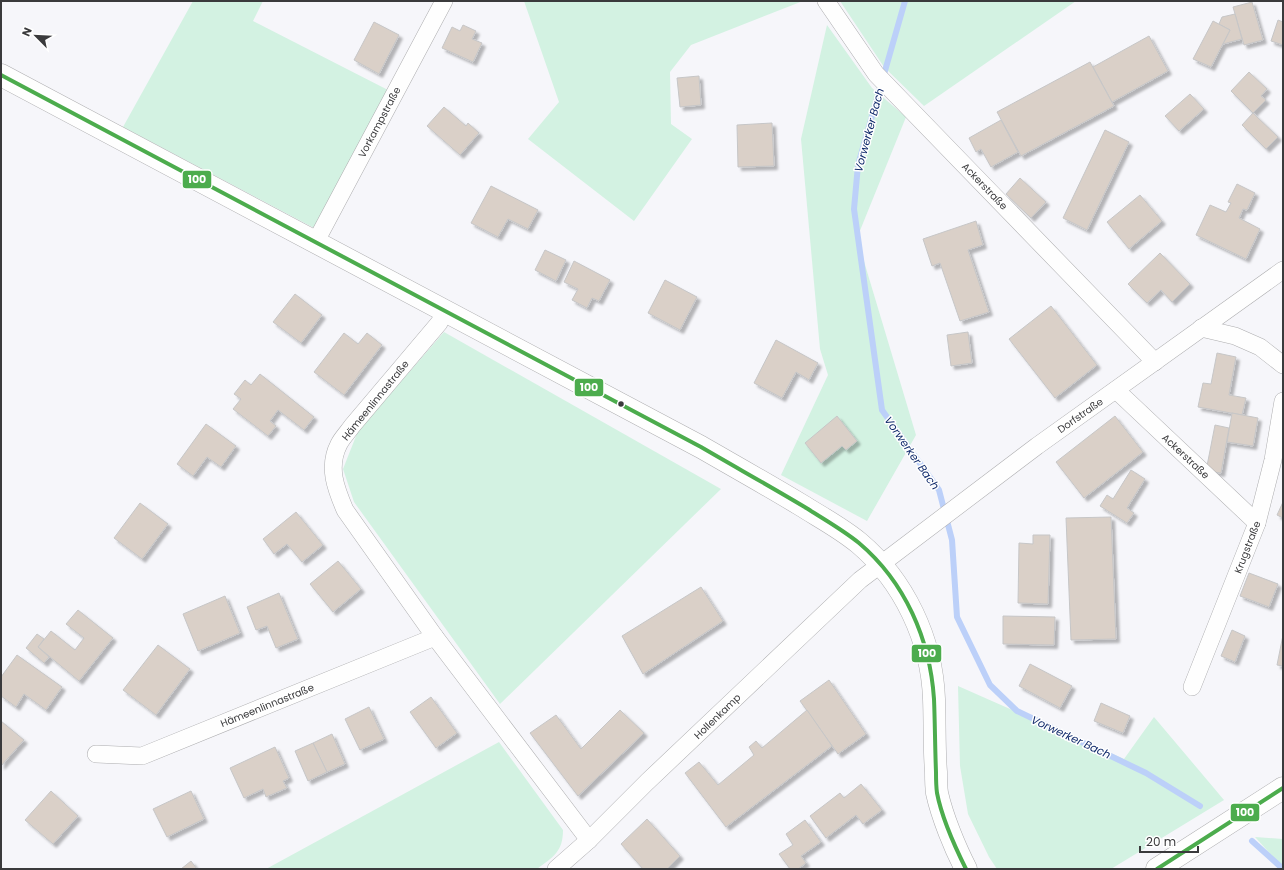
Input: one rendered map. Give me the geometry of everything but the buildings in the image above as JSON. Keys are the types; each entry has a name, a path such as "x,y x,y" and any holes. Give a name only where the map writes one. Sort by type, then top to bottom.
{"main road":[{"path":"1,75 681,437 764,483 834,525 859,543 881,564 896,584 912,612 924,640 932,672 937,792 949,830 966,869"},
{"path":"1157,869 1283,788"}],"street":[{"name":"Vorkampstraße","path":"315,243 444,1"},
{"name":"Ackerstraße","path":"830,7 876,74 1155,362"},
{"name":"Dorfstraße","path":"881,564 1037,446 1283,270"},
{"name":"Hämeenlinnastraße","path":"446,312 439,324 352,426 339,444 333,465 336,489 345,510 435,637 589,840"},
{"path":"1201,328 1235,336 1260,347 1283,365"},
{"name":"Ackerstraße","path":"1116,390 1256,523"},
{"name":"Krugstraße","path":"1192,687 1256,523 1273,460 1283,400"},
{"name":"Hollenkamp","path":"556,869 589,840 647,782 860,580 881,564"},
{"name":"Hämeenlinnastraße","path":"96,754 142,756 435,637"}],"green space":[{"path":"193,1 263,1 253,21 388,90 316,229 123,127"},
{"path":"524,1 803,1 691,45 670,72 671,124 692,139 634,221 528,139 559,102"},
{"path":"840,1 1076,1 924,106 884,67"},
{"path":"827,25 872,88 906,117 857,238 916,435 867,521 781,475 828,375 820,349 801,139"},
{"path":"444,332 721,489 500,704 354,502 343,469 358,431"},
{"path":"958,686 1124,759 1154,717 1224,800 1111,869 997,869 989,857 968,814 960,766"},
{"path":"499,742 563,830 563,838 559,849 552,857 537,869 266,869"},
{"path":"1255,837 1283,839 1283,868"}],"waterway":[{"name":"Vorwerker Bach","path":"905,1 858,165 854,209 882,410 939,490 952,540 957,617 990,685 1017,711 1146,773 1200,806"},
{"name":"Vorwerker Bach","path":"1252,841 1283,869"}],"transit line":[{"name":"100","path":"1,75 701,447 808,509 859,543 890,575 912,613 921,634 932,677 937,793 945,822 966,869"},
{"name":"100","path":"1157,869 1283,788"}]}
